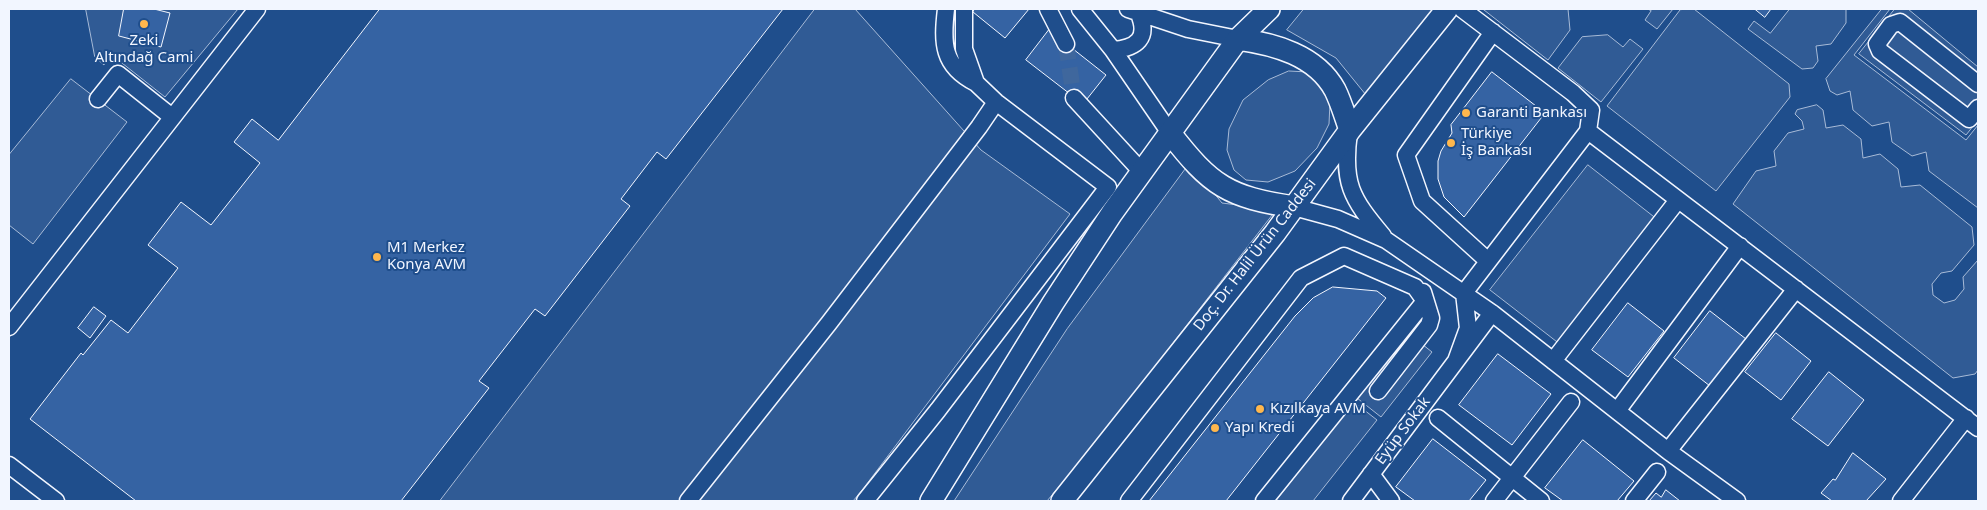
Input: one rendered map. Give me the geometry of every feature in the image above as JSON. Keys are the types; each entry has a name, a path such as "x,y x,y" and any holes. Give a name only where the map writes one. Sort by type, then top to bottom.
{"main road":[{"path":"931,501 1052,303 1142,172 1238,39 1269,9"},
{"name":"Doç. Dr. Halil Ürün Caddesi","path":"1062,501 1294,207 1350,130 1447,9"},
{"path":"1238,39 1278,47 1299,56 1318,69 1334,88 1350,130"},
{"path":"1170,133 1201,170 1217,184 1255,200 1294,207"}],"street":[{"path":"9,326 257,9"},
{"path":"865,501 938,410 1108,187 996,102 976,83 964,77 948,59 943,33 946,9"},
{"path":"964,9 964,49 976,83"},
{"path":"1048,9 1066,44"},
{"path":"1080,9 1114,50 1170,133"},
{"path":"1456,361 1468,328 1464,293 1588,131 1591,110 1574,93 1462,9"},
{"path":"1114,50 1131,47 1139,41 1143,32 1131,10"},
{"path":"1131,10 1188,29 1238,39"},
{"path":"1978,84 1900,22 1890,25 1877,44 1880,50 1970,119 1978,108"},
{"path":"1488,261 1422,201 1406,155 1493,32"},
{"path":"98,100 118,74 172,117"},
{"path":"1074,98 1142,172"},
{"path":"688,501 835,316 974,134 996,102"},
{"path":"1350,130 1346,160 1349,184 1359,207 1386,240"},
{"path":"1588,131 1972,423 1902,501"},
{"path":"1553,362 1678,200"},
{"path":"1294,207 1338,219 1386,240 1492,313 1668,451 1737,501"},
{"path":"1617,411 1740,246"},
{"path":"1129,501 1301,278 1344,256 1415,287 1425,301"},
{"path":"1378,391 1429,325 1430,318 1425,301 1419,263"},
{"path":"1668,451 1796,289"},
{"path":"1264,501 1425,301"},
{"name":"Eyüp Sokak","path":"1351,501 1492,313"},
{"path":"1494,501 1572,402"},
{"path":"1438,418 1541,501"},
{"path":"9,465 56,501"},
{"path":"1634,501 1657,472"},
{"path":"1371,474 1391,501"}],"shaded area":[{"path":"86,9 238,9 165,97 108,52 104,65 95,57"},
{"path":"815,9 855,9 981,150 1070,214 863,489 853,501 440,501"},
{"path":"1304,9 1434,9 1366,95 1336,58 1287,30"},
{"path":"1568,9 1570,30 1548,60 1484,10"},
{"path":"1648,9 1673,9 1657,29 1645,20 1651,11"},
{"path":"1694,9 1789,84 1790,97 1716,191 1607,106 1680,10"},
{"path":"1790,9 1846,9 1846,23 1831,44 1816,46 1818,61 1813,68 1802,69 1748,29 1754,21 1770,33"},
{"path":"1882,9 1890,9 1854,55 1966,140 1978,125 1978,208 1929,171 1926,152 1912,156 1892,142 1889,122 1872,126 1853,110 1850,91 1837,95 1830,91 1826,79"},
{"path":"1895,9 1908,9 1978,67 1978,120 1966,135 1859,54"},
{"path":"1608,35 1623,47 1630,39 1643,49 1601,102 1558,68 1582,37"},
{"path":"1289,71 1308,72 1324,81 1330,102 1329,124 1317,148 1295,171 1268,182 1246,180 1234,170 1227,150 1229,129 1243,100 1268,80"},
{"path":"71,79 127,122 33,244 9,225 9,155"},
{"path":"1817,105 1823,110 1826,128 1843,125 1861,139 1863,158 1880,154 1898,169 1901,187 1920,185 1972,227 1974,245 1952,271 1941,273 1932,284 1933,295 1944,303 1955,300 1964,289 1963,277 1978,260 1978,370 1975,374 1953,378 1733,204 1756,171 1776,166 1774,151 1788,133 1804,129 1802,121 1795,114 1797,110"},
{"path":"1190,163 1222,203 1276,210 1098,440 1047,501 954,501 1067,329"},
{"path":"1588,165 1658,220 1561,345 1490,290"},
{"path":"1408,333 1432,352 1381,417 1357,398"},
{"path":"1354,402 1377,420 1313,501 1276,501"}],"building":[{"name":"Zeki Altındağ Cami","path":"124,9 154,9 170,13 161,47 119,36"},
{"name":"M1 Merkez Konya AVM","path":"380,9 783,9 666,159 657,152 621,199 630,206 545,316 535,309 479,381 489,388 401,501 136,501 30,419 81,353 83,355 111,320 128,333 178,268 148,245 181,202 211,225 260,163 234,142 252,119 278,140"},
{"path":"975,9 1029,9 1005,38 973,12"},
{"path":"1755,9 1771,9 1765,17"},
{"path":"1049,30 1106,75 1083,104 1026,60"},
{"path":"1492,72 1545,113 1464,217 1444,197 1438,179 1438,161 1441,151 1452,133 1451,125"},
{"name":"Kızılkaya AVM","path":"1333,287 1377,291 1386,298 1226,501 1149,501 1295,316 1313,298"},
{"path":"1628,303 1664,331 1628,377 1592,350"},
{"path":"94,307 106,316 90,338 78,328"},
{"path":"1710,311 1746,339 1710,386 1674,358"},
{"path":"1776,333 1811,361 1781,400 1745,372"},
{"path":"1498,354 1551,394 1512,445 1459,405"},
{"path":"1829,372 1864,400 1828,446 1792,419"},
{"path":"1433,439 1486,480 1469,501 1415,501 1396,487"},
{"path":"1583,440 1634,481 1617,501 1563,501 1545,488"},
{"path":"1853,453 1886,479 1866,501 1832,501 1821,493 1833,479 1835,480"},
{"path":"1666,490 1680,501 1649,501 1656,493 1661,497"}],"tunnel":[{"path":"1066,44 1074,98"}],"place":[{"name":"Zeki Altındağ Cami","path":"144,24"},
{"name":"Garanti Bankası","path":"1466,113"},
{"name":"Türkiye İş Bankası","path":"1451,143"},
{"name":"M1 Merkez Konya AVM","path":"377,257"},
{"name":"Kızılkaya AVM","path":"1260,409"},
{"name":"Yapı Kredi","path":"1215,428"}]}
